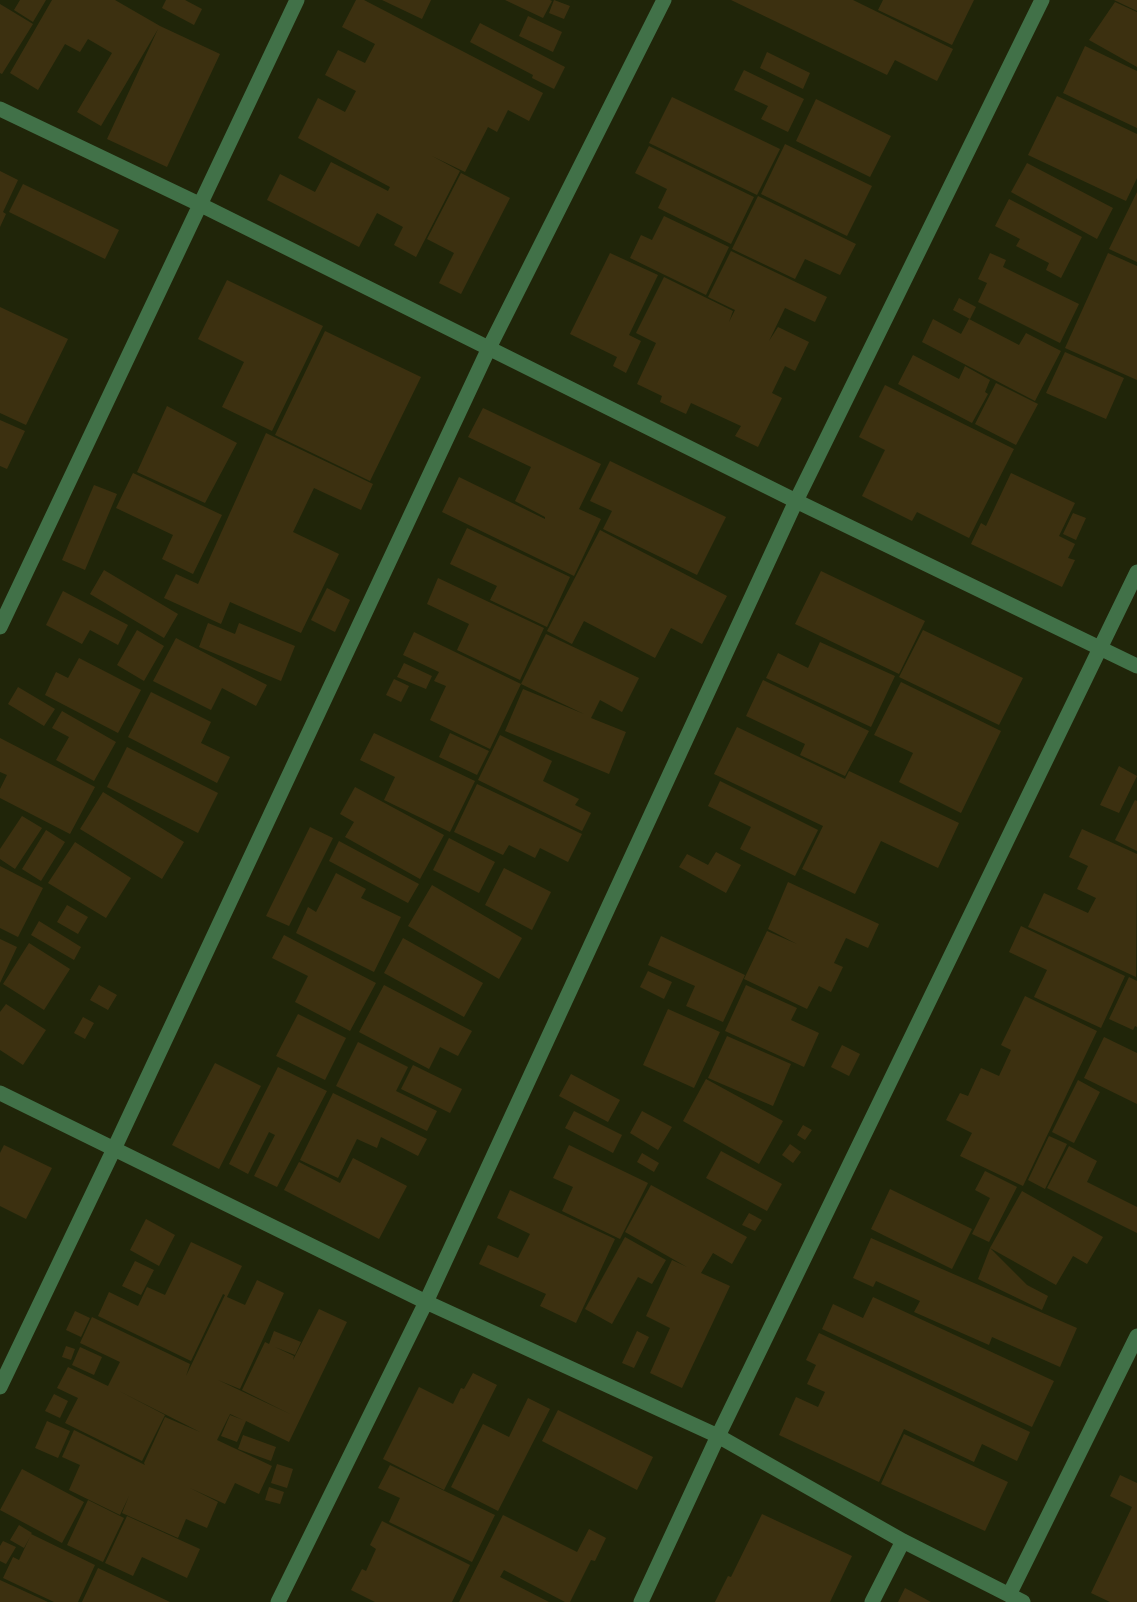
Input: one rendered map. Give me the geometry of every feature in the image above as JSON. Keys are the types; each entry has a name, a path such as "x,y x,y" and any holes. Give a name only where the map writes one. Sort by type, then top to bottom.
{"street":[{"path":"0,627 297,0"},
{"path":"0,1387 489,348 664,0"},
{"path":"278,1602 426,1302 796,501 1042,0"},
{"path":"0,109 200,204 796,501 1137,666"},
{"path":"641,1602 717,1436 1137,572"},
{"path":"0,1093 426,1302 717,1436 903,1541 1023,1602"},
{"path":"1009,1595 1137,1336"},
{"path":"872,1602 903,1541"}],"building":[{"path":"20,0 46,0 33,22 14,10"},
{"path":"52,0 115,0 160,26 220,54 167,167 107,139 158,29 101,126 77,112 112,53 88,39 80,52 65,44 38,90 10,73"},
{"path":"166,0 185,0 202,9 194,25 162,8"},
{"path":"356,0 364,0 543,93 529,121 508,110 497,132 488,127 465,172 432,156 460,171 416,257 394,245 403,227 377,213 359,247 267,200 280,174 315,192 331,162 388,191 390,187 298,138 318,98 345,112 356,91 325,75 338,50 365,63 375,44 342,27"},
{"path":"382,0 431,0 422,19"},
{"path":"505,0 550,0 552,1 543,18"},
{"path":"554,0 570,6 564,19 549,13"},
{"path":"731,0 853,0 953,49 937,81 895,60 887,75"},
{"path":"883,0 974,0 952,45 878,10"},
{"path":"1114,0 1137,0 1137,11"},
{"path":"1115,2 1137,12 1137,67 1089,40"},
{"path":"0,4 33,24 2,74 0,73"},
{"path":"528,16 562,32 553,52 519,36"},
{"path":"480,23 565,67 554,89 532,78 533,75 470,42"},
{"path":"1085,46 1137,71 1137,128 1063,93"},
{"path":"767,52 810,73 803,89 760,68"},
{"path":"744,70 804,99 788,132 761,119 768,106 734,90"},
{"path":"1057,96 1137,134 1137,178 1126,201 1028,155"},
{"path":"672,97 780,149 757,195 649,143"},
{"path":"816,99 891,136 870,177 796,141"},
{"path":"785,144 872,186 847,236 761,194"},
{"path":"649,146 754,197 731,244 658,208 667,189 635,173"},
{"path":"1027,163 1113,208 1097,239 1011,192"},
{"path":"0,171 18,180 3,212 6,214 0,227"},
{"path":"461,173 510,198 461,294 439,283 454,253 427,239"},
{"path":"23,184 119,230 105,259 9,212"},
{"path":"1137,192 1137,262 1109,249"},
{"path":"758,196 856,244 840,275 805,259 795,279 732,249"},
{"path":"1009,199 1082,237 1061,278 1046,270 1049,263 1016,246 1020,239 995,226"},
{"path":"664,216 729,247 706,295 630,258 641,235 652,240"},
{"path":"731,251 827,297 815,322 785,308 769,341 778,327 809,342 795,371 785,366 772,393 782,398 758,447 735,436 741,426 691,403 686,414 660,402 662,396 637,384 656,343 636,333 664,277 733,311 729,322 735,310 708,297"},
{"path":"610,253 658,275 629,335 641,341 626,373 613,366 617,357 570,334"},
{"path":"990,253 1006,260 1003,267 1079,304 1060,343 978,302 987,283 978,279"},
{"path":"1108,253 1137,266 1137,380 1065,348"},
{"path":"227,280 323,326 272,431 222,407 244,362 198,339"},
{"path":"959,298 976,307 970,319 953,310"},
{"path":"0,307 68,339 26,425 0,413"},
{"path":"933,319 961,334 969,319 1019,345 1026,333 1061,351 1035,401 922,342"},
{"path":"325,331 421,377 370,481 275,435"},
{"path":"1065,352 1124,378 1106,419 1046,393"},
{"path":"913,355 959,379 965,366 990,380 985,392 988,394 972,423 898,384"},
{"path":"996,383 1038,404 1016,445 975,424"},
{"path":"885,385 1014,449 969,538 917,512 912,521 862,496 885,450 859,437"},
{"path":"167,406 237,443 205,503 137,472"},
{"path":"483,408 601,464 579,509 601,519 574,576 442,512 459,477 545,519 515,501 531,467 468,437"},
{"path":"0,420 25,431 7,469 0,466"},
{"path":"266,433 373,484 361,510 314,488 293,532 339,554 301,633 230,602 221,624 164,598 176,574 198,584"},
{"path":"610,461 726,517 697,575 603,529 612,511 590,501"},
{"path":"133,473 222,515 193,574 162,559 173,535 116,508"},
{"path":"1011,473 1075,503 1059,536 1075,544 1068,558 1075,560 1062,587 971,544 981,523 986,526"},
{"path":"94,485 117,494 85,570 62,560"},
{"path":"1073,513 1086,518 1076,540 1063,534"},
{"path":"467,528 570,577 547,627 490,600 497,586 450,564"},
{"path":"600,530 727,596 702,644 671,628 655,658 584,621 572,644 547,631"},
{"path":"104,570 178,614 164,638 90,594"},
{"path":"821,571 925,621 899,674 795,624"},
{"path":"438,578 544,628 520,680 457,650 469,624 427,604"},
{"path":"327,588 350,600 335,632 311,620"},
{"path":"63,591 128,625 118,645 90,630 82,644 46,625"},
{"path":"208,623 235,634 239,623 295,646 281,681 199,647"},
{"path":"137,630 164,646 144,681 117,665"},
{"path":"923,630 1023,678 999,725 899,677"},
{"path":"414,632 521,684 490,749 430,720 446,686 434,681 439,672 403,655"},
{"path":"546,634 639,678 622,712 600,700 591,718 626,732 609,774 505,731 523,689 584,714 521,684"},
{"path":"176,638 267,685 256,706 222,688 211,710 153,681"},
{"path":"820,642 895,676 871,727 766,678 778,653 808,668"},
{"path":"79,658 141,690 118,733 45,695 56,672 68,678"},
{"path":"404,663 432,676 426,689 397,677"},
{"path":"394,679 409,686 401,702 386,695"},
{"path":"763,680 869,731 845,776 800,755 805,744 746,716"},
{"path":"901,682 1001,731 961,813 899,782 913,753 874,735"},
{"path":"18,687 55,709 44,726 8,704"},
{"path":"151,692 211,722 201,743 230,757 217,783 128,737"},
{"path":"62,711 116,742 94,781 56,760 69,737 52,728"},
{"path":"737,727 845,779 849,771 959,823 938,868 881,841 855,894 802,869 823,826 714,774"},
{"path":"374,733 475,781 450,832 384,800 395,777 360,760"},
{"path":"450,733 489,751 477,775 439,757"},
{"path":"500,735 552,761 543,781 579,799 575,805 591,813 582,831 478,780"},
{"path":"0,738 95,787 70,834 0,798 0,789 7,775 0,772"},
{"path":"127,747 218,793 198,833 107,787"},
{"path":"1119,766 1137,776 1119,813 1100,805"},
{"path":"720,781 818,830 795,876 740,849 751,827 708,806"},
{"path":"477,784 582,834 568,862 540,848 535,858 509,845 503,855 454,832"},
{"path":"355,787 444,835 420,879 345,837 354,822 340,814"},
{"path":"103,792 184,842 162,879 80,829"},
{"path":"1135,800 1137,801 1137,851 1115,840"},
{"path":"22,816 42,828 15,869 0,859 0,849"},
{"path":"310,827 333,838 289,926 266,916"},
{"path":"1082,829 1137,854 1136,977 1028,927 1044,893 1088,913 1096,898 1077,889 1088,866 1069,857"},
{"path":"46,830 65,842 41,881 22,869"},
{"path":"449,838 495,862 479,893 433,870"},
{"path":"339,841 419,884 408,903 329,861"},
{"path":"75,842 131,878 106,918 48,883"},
{"path":"716,852 741,865 726,893 679,867 687,854 708,865"},
{"path":"0,866 43,888 18,937 0,928"},
{"path":"504,868 551,892 532,930 485,905"},
{"path":"336,873 366,889 361,898 401,917 374,972 296,933 308,907 316,912"},
{"path":"788,882 879,924 868,948 846,938 834,963 843,967 831,992 819,986 807,1009 744,979 767,931 797,944 768,929"},
{"path":"432,885 522,938 499,979 408,926"},
{"path":"67,905 88,917 78,934 57,922"},
{"path":"39,921 81,947 74,960 31,935"},
{"path":"1021,926 1125,976 1101,1028 1034,997 1047,970 1009,952"},
{"path":"284,935 376,983 350,1031 295,1002 308,976 272,958"},
{"path":"661,936 745,975 723,1022 686,1006 695,986 648,965"},
{"path":"403,938 483,983 464,1017 384,973"},
{"path":"0,939 17,947 0,983"},
{"path":"29,943 70,969 44,1010 3,984"},
{"path":"648,971 672,982 664,999 640,987"},
{"path":"1129,977 1137,981 1137,1027 1135,1026 1133,1030 1109,1019"},
{"path":"99,985 117,995 108,1010 90,1000"},
{"path":"384,985 472,1031 458,1056 440,1047 429,1069 359,1032"},
{"path":"746,985 797,1008 791,1020 819,1033 804,1067 725,1031"},
{"path":"1025,996 1097,1031 1023,1186 960,1156 972,1133 946,1120 960,1093 968,1096 981,1068 999,1076 1011,1050 1001,1045"},
{"path":"6,1004 46,1030 23,1065 0,1050 0,1012"},
{"path":"668,1009 720,1032 694,1088 643,1065"},
{"path":"298,1014 346,1038 325,1080 276,1056"},
{"path":"83,1017 94,1023 85,1039 74,1033"},
{"path":"727,1036 791,1064 773,1106 708,1078"},
{"path":"1104,1037 1137,1053 1137,1104 1084,1078"},
{"path":"358,1042 408,1067 396,1091 437,1111 427,1131 336,1086"},
{"path":"842,1045 860,1054 849,1076 831,1067"},
{"path":"215,1063 261,1086 219,1169 172,1145"},
{"path":"413,1065 462,1089 450,1113 401,1089"},
{"path":"278,1067 327,1091 277,1187 254,1176 275,1135 269,1132 248,1174 229,1164"},
{"path":"571,1074 620,1100 608,1122 559,1096"},
{"path":"706,1079 783,1121 759,1164 683,1121"},
{"path":"1078,1080 1100,1092 1074,1143 1052,1132"},
{"path":"333,1093 427,1139 418,1156 381,1137 377,1148 357,1139 338,1178 300,1160"},
{"path":"574,1111 622,1135 613,1153 565,1128"},
{"path":"642,1111 672,1127 658,1150 630,1133"},
{"path":"803,1125 812,1130 805,1140 797,1135"},
{"path":"1049,1136 1067,1144 1045,1189 1028,1180"},
{"path":"790,1144 801,1152 793,1163 782,1155"},
{"path":"4,1145 52,1168 26,1219 0,1206 0,1153"},
{"path":"569,1145 648,1183 620,1239 562,1211 573,1187 553,1178"},
{"path":"1069,1146 1097,1161 1087,1182 1137,1207 1137,1233 1047,1188"},
{"path":"721,1151 782,1184 767,1211 706,1178"},
{"path":"642,1153 659,1163 654,1172 637,1162"},
{"path":"353,1158 407,1186 379,1239 284,1190 299,1162 340,1183"},
{"path":"985,1171 1017,1187 989,1242 972,1234 990,1198 975,1190"},
{"path":"651,1185 747,1237 732,1264 713,1253 701,1273 730,1286 682,1388 650,1373 670,1328 646,1316 672,1260 687,1267 625,1232"},
{"path":"890,1189 972,1229 952,1269 871,1229"},
{"path":"510,1190 615,1239 576,1323 540,1306 546,1294 479,1264 488,1245 518,1258 530,1234 497,1218"},
{"path":"1022,1191 1103,1237 1087,1264 1073,1256 1056,1285 990,1248"},
{"path":"749,1213 762,1220 755,1231 742,1225"},
{"path":"146,1219 175,1235 159,1266 130,1250"},
{"path":"625,1237 666,1260 652,1284 638,1277 612,1324 585,1309"},
{"path":"871,1238 1077,1328 1060,1367 992,1337 989,1345 914,1312 920,1301 876,1281 873,1287 853,1278"},
{"path":"191,1242 242,1266 227,1297 245,1305 257,1280 284,1293 240,1389 218,1380 290,1414 242,1390 265,1342 269,1344 274,1331 301,1342 295,1355 275,1347 294,1356 293,1360 319,1309 347,1322 289,1442 246,1421 237,1442 221,1436 230,1415 243,1420 230,1414 217,1440 272,1466 259,1494 235,1483 225,1504 190,1488 218,1502 207,1528 186,1519 178,1538 122,1513 129,1496 120,1515 69,1490 80,1465 62,1457 74,1430 145,1465 165,1417 200,1432 119,1391 165,1415 142,1461 65,1423 78,1398 57,1388 68,1367 108,1386 120,1362 80,1343 92,1317 190,1364 186,1376 225,1295 223,1294 191,1361 98,1316 109,1292 138,1306 147,1287 165,1295"},
{"path":"990,1248 1027,1285 1048,1296 1042,1310 978,1279"},
{"path":"135,1261 154,1270 141,1295 122,1286"},
{"path":"873,1297 1054,1381 1032,1427 822,1329 833,1304 863,1318"},
{"path":"75,1311 90,1318 81,1337 66,1330"},
{"path":"637,1331 649,1337 634,1368 622,1363"},
{"path":"819,1333 1030,1432 1017,1461 982,1444 974,1462 904,1429 879,1482 779,1435 796,1397 818,1407 825,1392 807,1384 816,1365 806,1360"},
{"path":"66,1346 75,1349 71,1360 62,1357"},
{"path":"80,1347 102,1357 94,1375 72,1365"},
{"path":"473,1373 497,1385 444,1490 383,1459 419,1387 453,1404 461,1388 464,1389"},
{"path":"54,1394 68,1401 60,1418 45,1411"},
{"path":"528,1398 550,1409 498,1511 451,1487 483,1424 509,1437"},
{"path":"558,1410 653,1457 637,1490 542,1441"},
{"path":"47,1421 70,1431 58,1458 35,1448"},
{"path":"904,1434 1008,1482 985,1531 881,1484"},
{"path":"243,1435 276,1447 271,1461 238,1449"},
{"path":"277,1464 293,1469 287,1488 271,1483"},
{"path":"390,1465 495,1515 472,1562 389,1522 400,1498 378,1488"},
{"path":"22,1469 84,1502 62,1543 0,1510"},
{"path":"1120,1475 1137,1483 1137,1602 1110,1602 1091,1593 1132,1507 1110,1496"},
{"path":"269,1487 284,1492 280,1504 265,1500"},
{"path":"88,1500 124,1518 103,1562 67,1545"},
{"path":"762,1514 852,1556 830,1602 715,1602 728,1576 731,1577"},
{"path":"503,1515 577,1552 589,1529 606,1538 595,1561 591,1560 570,1602 565,1602 504,1570 500,1577 549,1602 459,1602"},
{"path":"127,1516 200,1549 187,1578 142,1557 133,1576 105,1563"},
{"path":"382,1521 470,1565 452,1602 375,1602 351,1590 362,1569 366,1571 376,1549 370,1545"},
{"path":"19,1525 31,1534 95,1565 78,1602 54,1602 3,1578 13,1557 19,1560 30,1537 24,1548 10,1540"},
{"path":"3,1541 16,1547 6,1564 0,1561 0,1546"},
{"path":"98,1568 170,1602 82,1602"},
{"path":"0,1580 48,1602 0,1602"},
{"path":"905,1588 931,1602 898,1602"}]}
